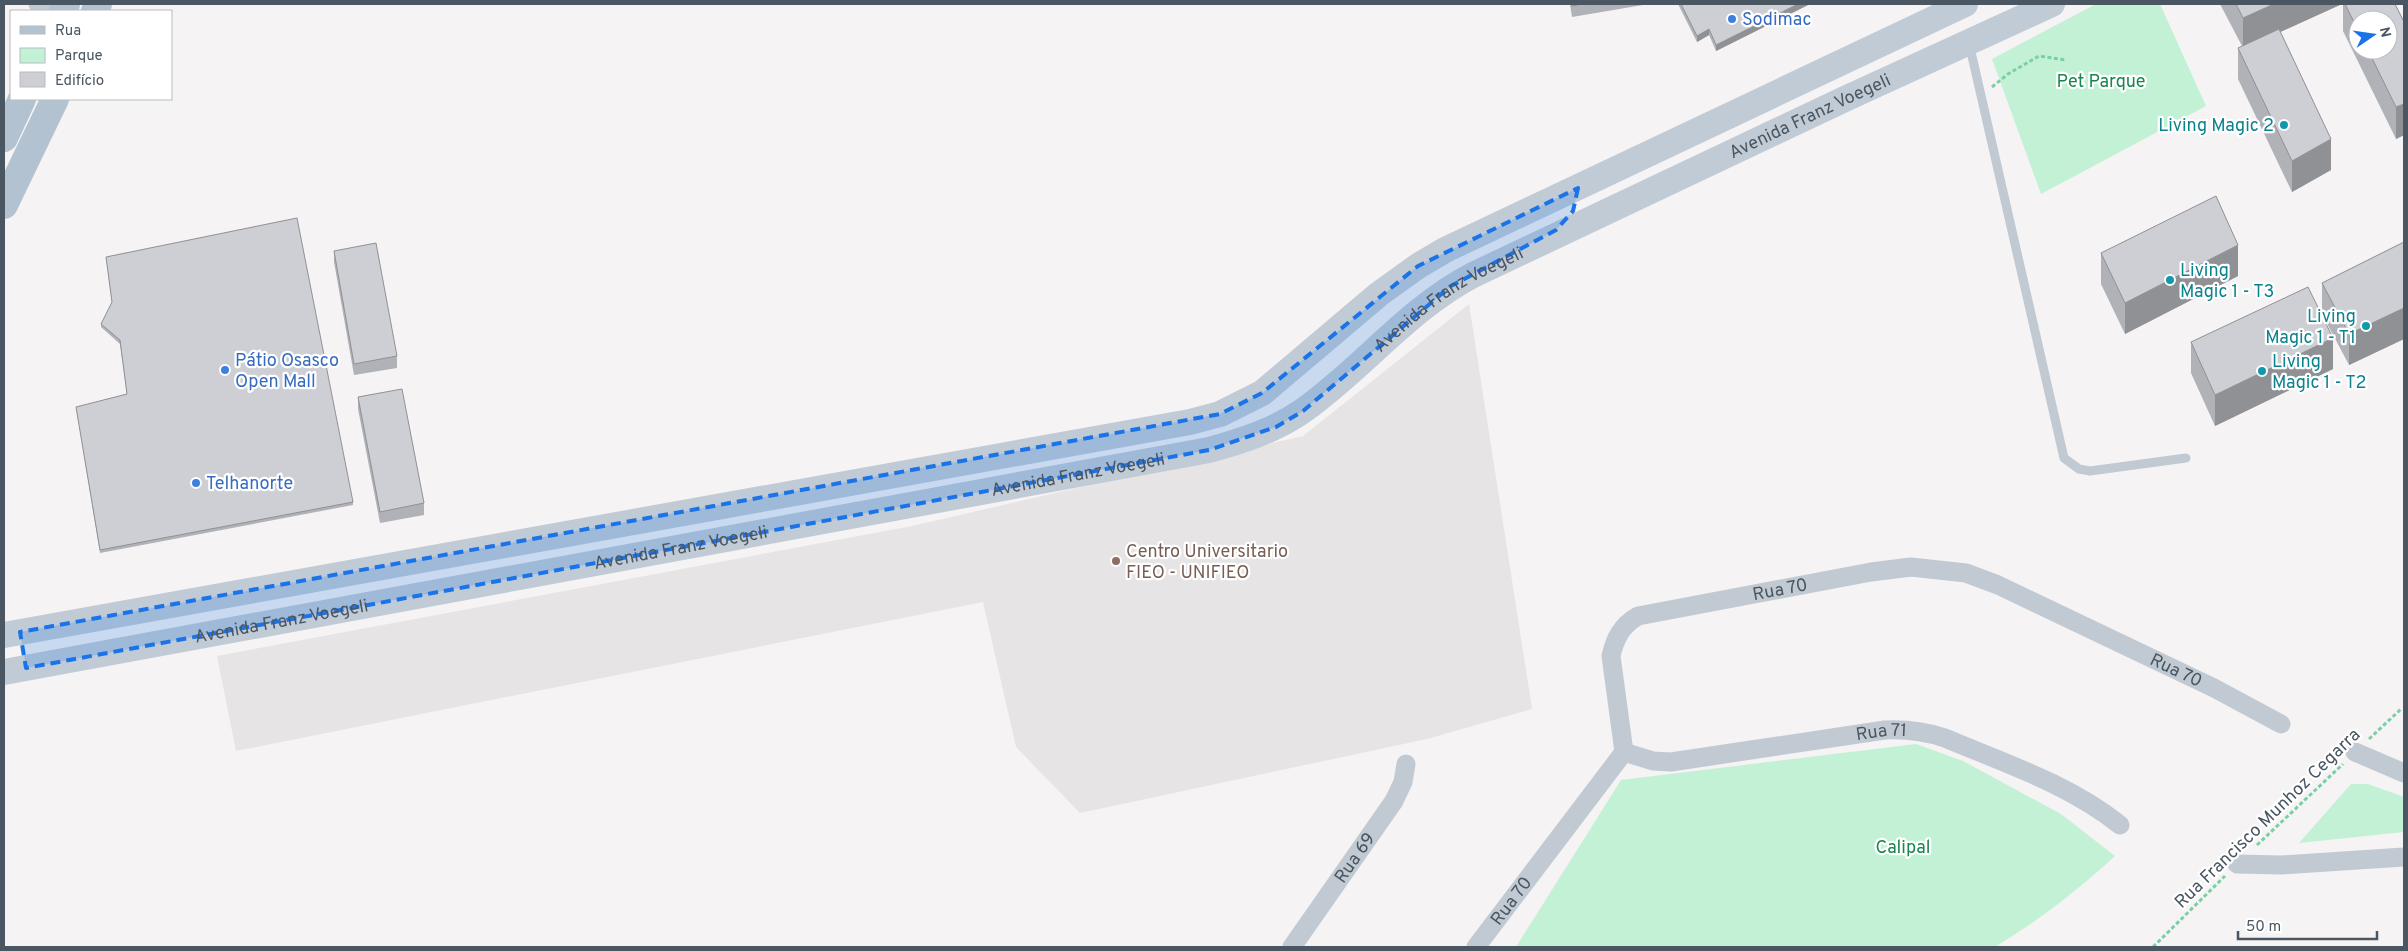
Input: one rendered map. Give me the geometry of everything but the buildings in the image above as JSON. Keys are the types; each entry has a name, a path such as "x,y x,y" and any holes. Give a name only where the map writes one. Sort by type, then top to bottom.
{"main road":[{"name":"Avenida Franz Voegeli","path":"12,633 1190,422 1220,414 1262,394 1380,294 1418,266 1445,250 1966,4"},
{"name":"Avenida Franz Voegeli","path":"15,670 1209,450 1240,442 1279,425 1315,401 1428,303 1451,286 1838,102 2052,4"},
{"path":"4,138 22,100"},
{"path":"4,205 55,100"},
{"path":"1524,250 1556,230 1566,221 1577,201 1578,188"},
{"path":"1284,376 1297,394 1315,401"},
{"path":"1262,394 1279,425"},
{"path":"12,633 15,670"}],"street":[{"path":"38,4 51,10"},
{"name":"Rua 70","path":"1476,947 1624,752 1611,656 1614,643 1627,622 1638,616 1871,572 1911,567 1966,573 1998,585 2214,688 2281,724"},
{"name":"Rua 71","path":"1624,752 1653,761 1671,762 1885,730 1907,729 1945,738 2074,794 2097,807 2120,825"},
{"path":"2355,752 2404,772"},
{"name":"Rua 69","path":"1292,947 1394,802 1403,782 1406,764"},
{"path":"2237,864 2281,865 2404,857"}],"lane":[{"path":"1969,43 2064,458 2079,469 2090,471 2186,458"}],"path":[{"path":"1982,95 2008,74 2039,56 2066,60"},
{"name":"Rua Francisco Munhoz Cegarra","path":"2153,947 2237,864 2401,709"}],"highlighted area":[{"path":"1578,188 1573,211 1556,230 1451,286 1303,411 1276,427 1209,450 26,668 20,632 1220,414 1262,393 1418,266"}],"shaded area":[{"name":"Centro Universitario FIEO - UNIFIEO","path":"1469,304 1532,709 1427,739 1080,813 1016,747 983,602 236,751 217,656 912,526 1303,436"}],"green space":[{"name":"Pet Parque","path":"2096,4 2160,4 2206,106 2041,194 1992,59"},
{"name":"Calipal","path":"1916,744 1963,761 2061,814 2115,856 2087,881 2027,927 1995,947 1516,947 1621,780"},
{"path":"2351,784 2368,784 2404,797 2404,832 2299,843"}],"place":[{"name":"Sodimac","path":"1732,19"},
{"name":"Living Magic 2","path":"2284,125"},
{"name":"Living Magic 1 - T3","path":"2170,280"},
{"name":"Living Magic 1 - T1","path":"2366,326"},
{"name":"Pátio Osasco Open Mall","path":"225,370"},
{"name":"Living Magic 1 - T2","path":"2262,371"},
{"name":"Telhanorte","path":"196,483"},
{"name":"Centro Universitario FIEO - UNIFIEO","path":"1116,561"}]}
